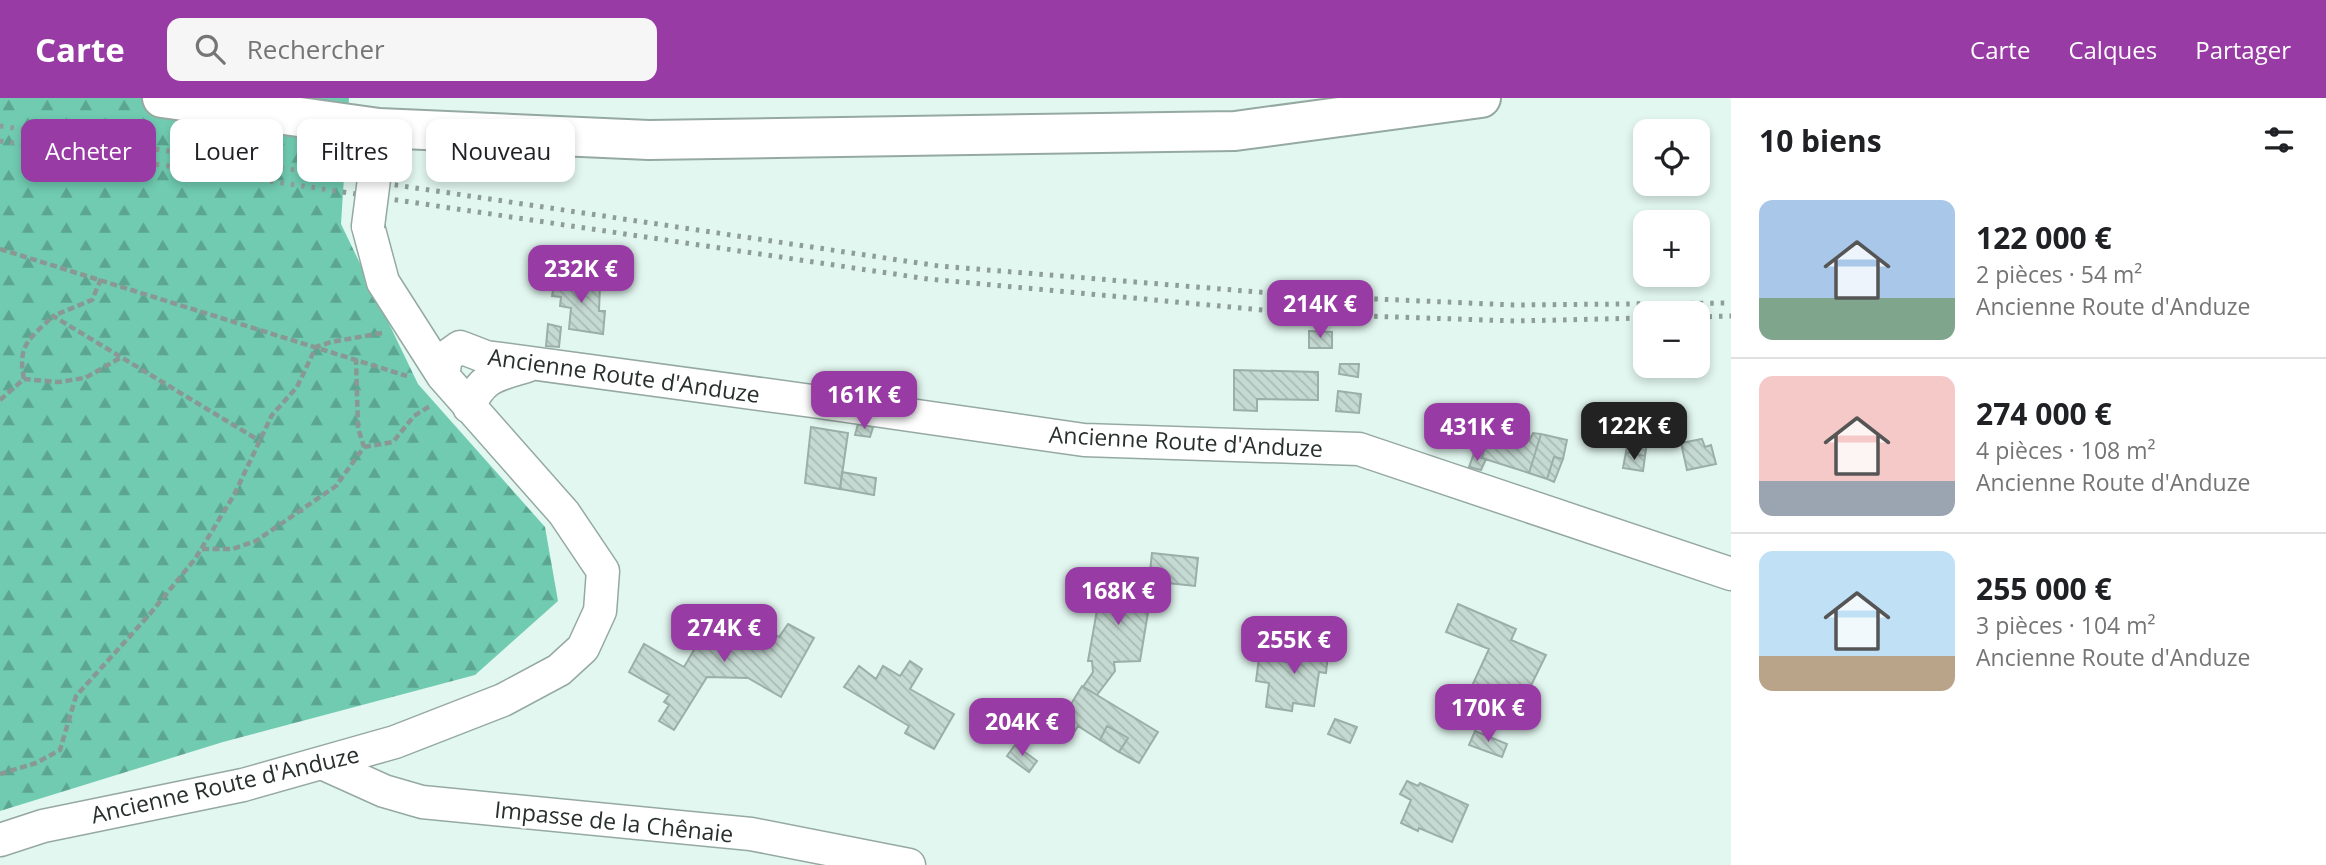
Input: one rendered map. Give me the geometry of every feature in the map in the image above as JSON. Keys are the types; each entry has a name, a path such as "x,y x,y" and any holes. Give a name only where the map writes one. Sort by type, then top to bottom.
{"main road":[{"path":"162,98 297,123"},
{"path":"412,138 649,140 1235,131 1481,98"}],"street":[{"name":"Ancienne Route d'Anduze","path":"0,840 43,826 243,785 395,742 459,719 503,699 559,670 583,648 600,611 603,571 564,513 455,391 383,282 369,226 374,182"},
{"name":"Ancienne Route d'Anduze","path":"455,391 446,357 460,348 486,357 1084,440 1359,449 1731,574"},
{"path":"455,391 477,389 490,378 535,364"},
{"name":"Impasse de la Chênaie","path":"324,764 384,791 422,802 751,834 909,865"}],"path":[{"path":"0,249 455,391"},
{"path":"24,379 21,364 25,344 53,316 92,300 101,279"},
{"path":"53,316 260,441"},
{"path":"0,774 36,763 60,750 76,696 149,615 201,549 234,495 272,415 297,387 316,347 413,328"},
{"path":"0,400 24,379 58,382 85,378 120,358"},
{"path":"356,360 358,428 364,447"},
{"path":"201,549 232,549 256,541 336,486 364,447 393,442 414,416 455,391"}],"green space":[{"path":"0,98 349,98 348,119 297,119 297,182 344,182 341,224 418,384 545,527 558,601 475,675 223,742 0,811"}],"building":[{"path":"555,278 600,285 599,311 605,311 603,334 569,329 571,308 560,306 561,297 552,296"},
{"path":"548,324 561,327 559,347 546,346"},
{"path":"1309,331 1332,332 1332,348 1309,348"},
{"path":"1340,364 1359,364 1358,377 1339,374"},
{"path":"1234,370 1318,372 1318,400 1257,399 1257,411 1234,410"},
{"path":"1338,391 1361,394 1359,413 1336,411"},
{"path":"858,424 873,427 870,437 855,435"},
{"path":"811,427 848,433 840,489 805,483"},
{"path":"1490,430 1529,441 1533,433 1541,434 1529,473 1482,458"},
{"path":"1479,433 1487,436 1482,458 1473,456"},
{"path":"1541,434 1567,440 1563,459 1554,457 1547,479 1529,473"},
{"path":"1628,439 1647,442 1645,456 1626,452"},
{"path":"1702,439 1705,447 1711,445 1716,464 1687,470 1681,443"},
{"path":"1626,452 1645,456 1643,471 1623,468"},
{"path":"1473,456 1486,459 1481,470 1469,467"},
{"path":"1554,457 1563,459 1554,482 1547,479"},
{"path":"842,472 876,478 874,495 840,489"},
{"path":"1152,553 1198,558 1195,586 1149,581"},
{"path":"1103,576 1153,582 1140,661 1114,662 1115,671 1097,695 1083,687 1093,672 1092,661 1088,661"},
{"path":"1458,604 1516,629 1511,640 1546,655 1519,710 1471,688 1489,649 1446,632"},
{"path":"788,624 814,638 781,697 748,678 707,677 674,730 659,721 669,705 664,702 669,695 629,672 644,644 684,667 708,626 763,628 779,637"},
{"path":"1298,639 1329,643 1326,673 1319,672 1314,706 1293,703 1292,711 1266,707 1269,683 1256,681 1259,658 1294,663"},
{"path":"910,661 922,669 910,689 954,714 934,749 905,733 909,726 844,687 859,666 876,679 883,666 900,676"},
{"path":"1082,686 1158,732 1139,763 1119,752 1128,738 1107,726 1100,740 1078,726 1075,731 1060,722"},
{"path":"1335,719 1357,727 1350,743 1328,734"},
{"path":"1107,726 1128,738 1119,752 1100,740"},
{"path":"1475,731 1507,744 1502,757 1469,745"},
{"path":"1015,745 1037,761 1029,772 1007,756"},
{"path":"1407,781 1418,786 1420,783 1468,805 1452,842 1401,823 1411,800 1400,794"}],"railway":[{"path":"0,126 939,266 1307,296 1514,305 1731,303"},
{"path":"0,141 928,279 1306,314 1515,321 1633,318"},
{"path":"1710,317 1731,316"}]}
